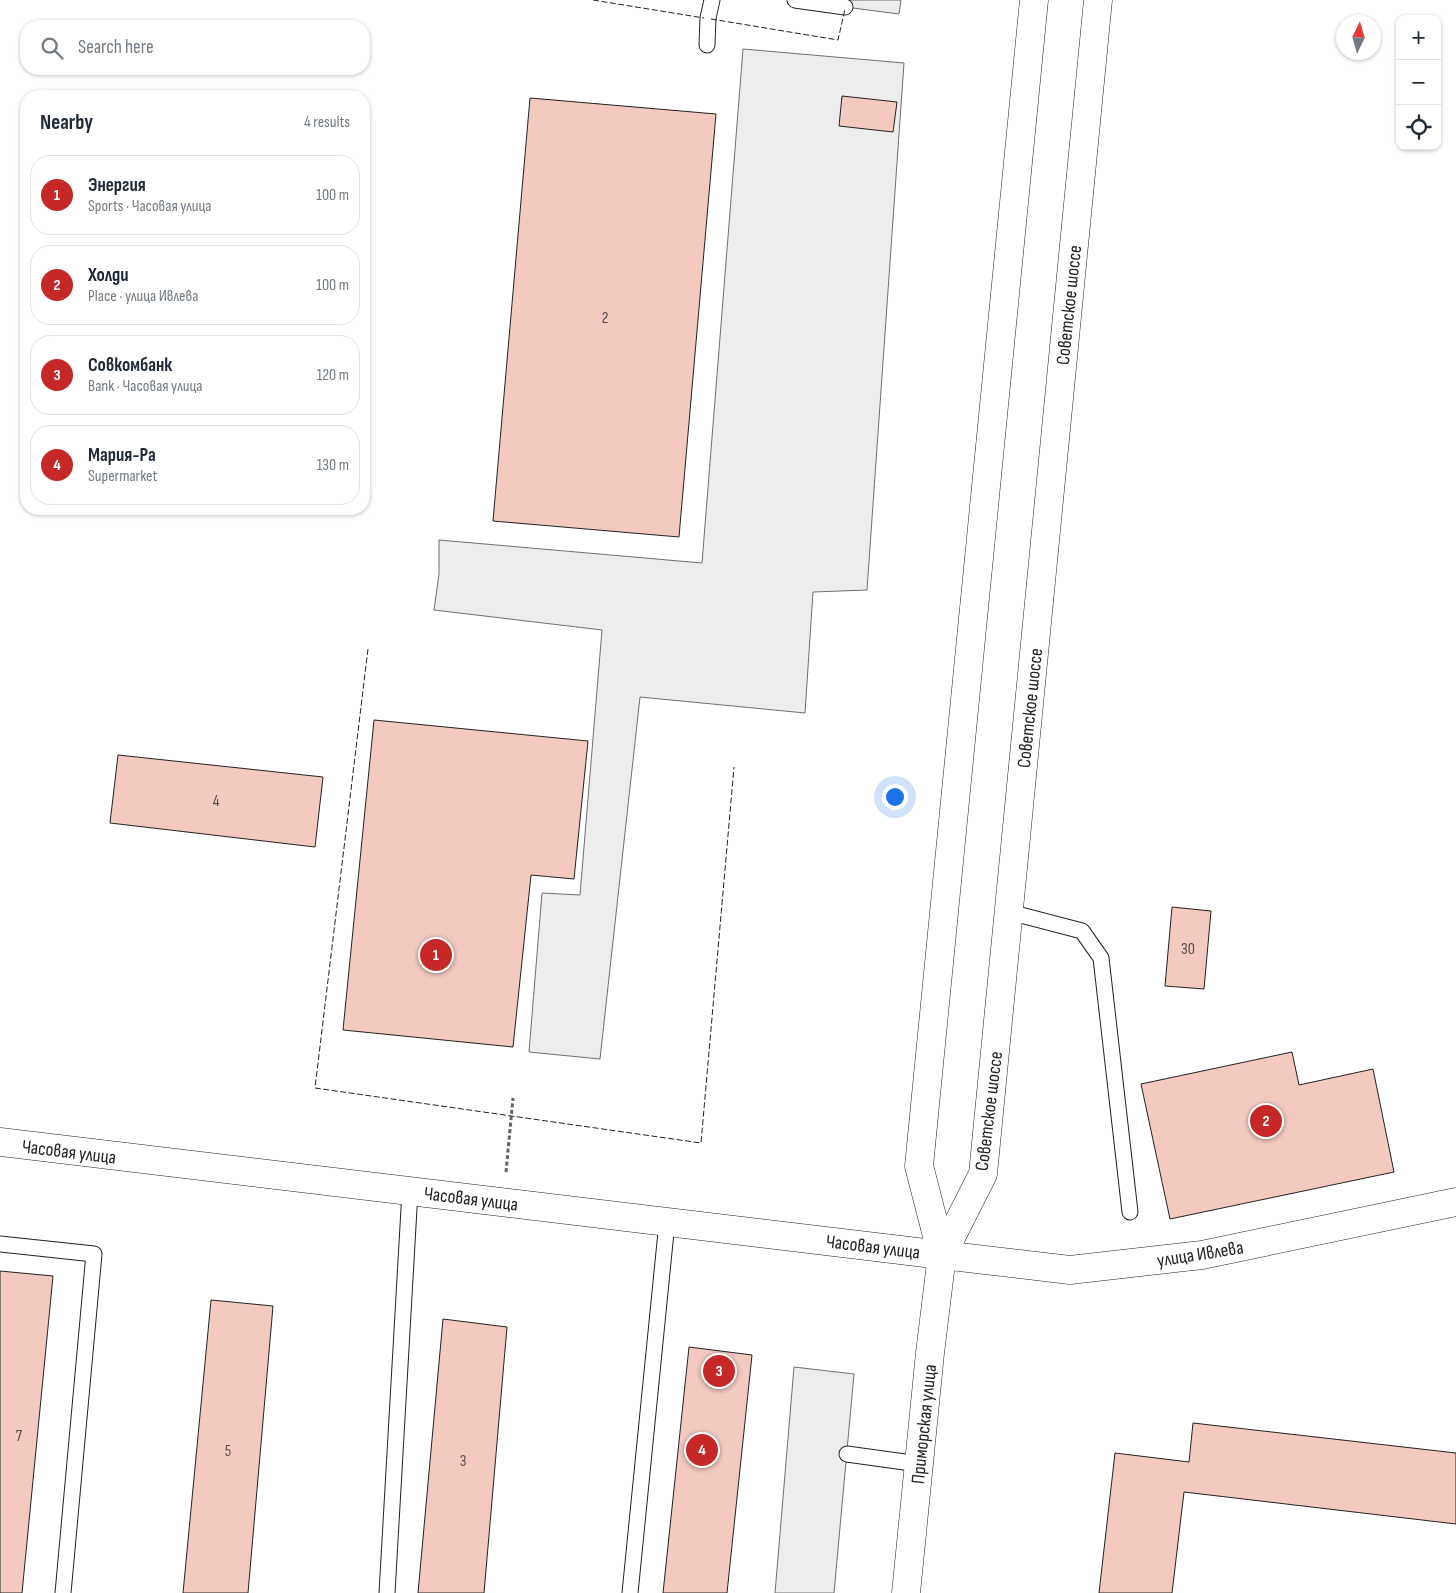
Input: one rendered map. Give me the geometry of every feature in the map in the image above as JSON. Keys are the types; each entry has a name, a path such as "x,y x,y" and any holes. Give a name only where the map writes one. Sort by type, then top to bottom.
{"main road":[{"path":"942,1255 919,1166 1034,0"},
{"name":"Советское шоссе","path":"942,1255 983,1174 1098,0"},
{"name":"Часовая улица","path":"0,1142 942,1255"},
{"name":"улица Ивлева","path":"942,1255 1070,1270 1202,1255 1456,1202"},
{"name":"Приморская улица","path":"906,1593 942,1255"}],"lane":[{"path":"707,45 708,18 712,0"},
{"path":"795,0 846,7"},
{"path":"1010,912 1082,931 1101,958 1130,1212"},
{"path":"387,1593 410,1191"},
{"path":"630,1593 667,1222"},
{"path":"0,1244 94,1254 63,1593"},
{"path":"847,1454 919,1464"}],"path":[{"path":"507,1157 513,1098"}],"shaded area":[{"path":"847,0 901,0 899,14 845,7"},
{"path":"743,49 904,63 867,590 813,592 805,713 640,697 600,1059 529,1052 542,893 580,895 602,630 434,610 439,574 439,540 702,563"},
{"path":"794,1367 854,1374 834,1593 775,1593"}],"building":[{"path":"842,96 897,102 893,132 839,126"},
{"path":"530,98 716,114 679,537 493,521"},
{"path":"374,720 588,741 574,879 531,875 513,1047 343,1030"},
{"path":"118,755 323,777 315,847 110,823"},
{"path":"1172,907 1211,911 1204,989 1165,986"},
{"path":"1292,1052 1299,1085 1373,1069 1394,1172 1170,1219 1141,1084"},
{"path":"0,1271 53,1276 22,1593 0,1593"},
{"path":"211,1300 273,1306 248,1593 183,1593"},
{"path":"443,1319 507,1327 484,1593 418,1593"},
{"path":"689,1347 752,1355 727,1593 663,1593"},
{"path":"1193,1423 1456,1453 1456,1524 1184,1492 1172,1593 1099,1593 1115,1453 1189,1462"}],"fence":[{"path":"593,0 704,18"},
{"path":"711,19 838,40 845,9"},
{"path":"368,649 315,1088 701,1143 734,767"}],"place":[{"name":"Энергия","path":"436,955"},
{"name":"Холди","path":"1266,1121"},
{"name":"Совкомбанк","path":"719,1371"},
{"name":"Мария-Ра","path":"702,1450"}]}
